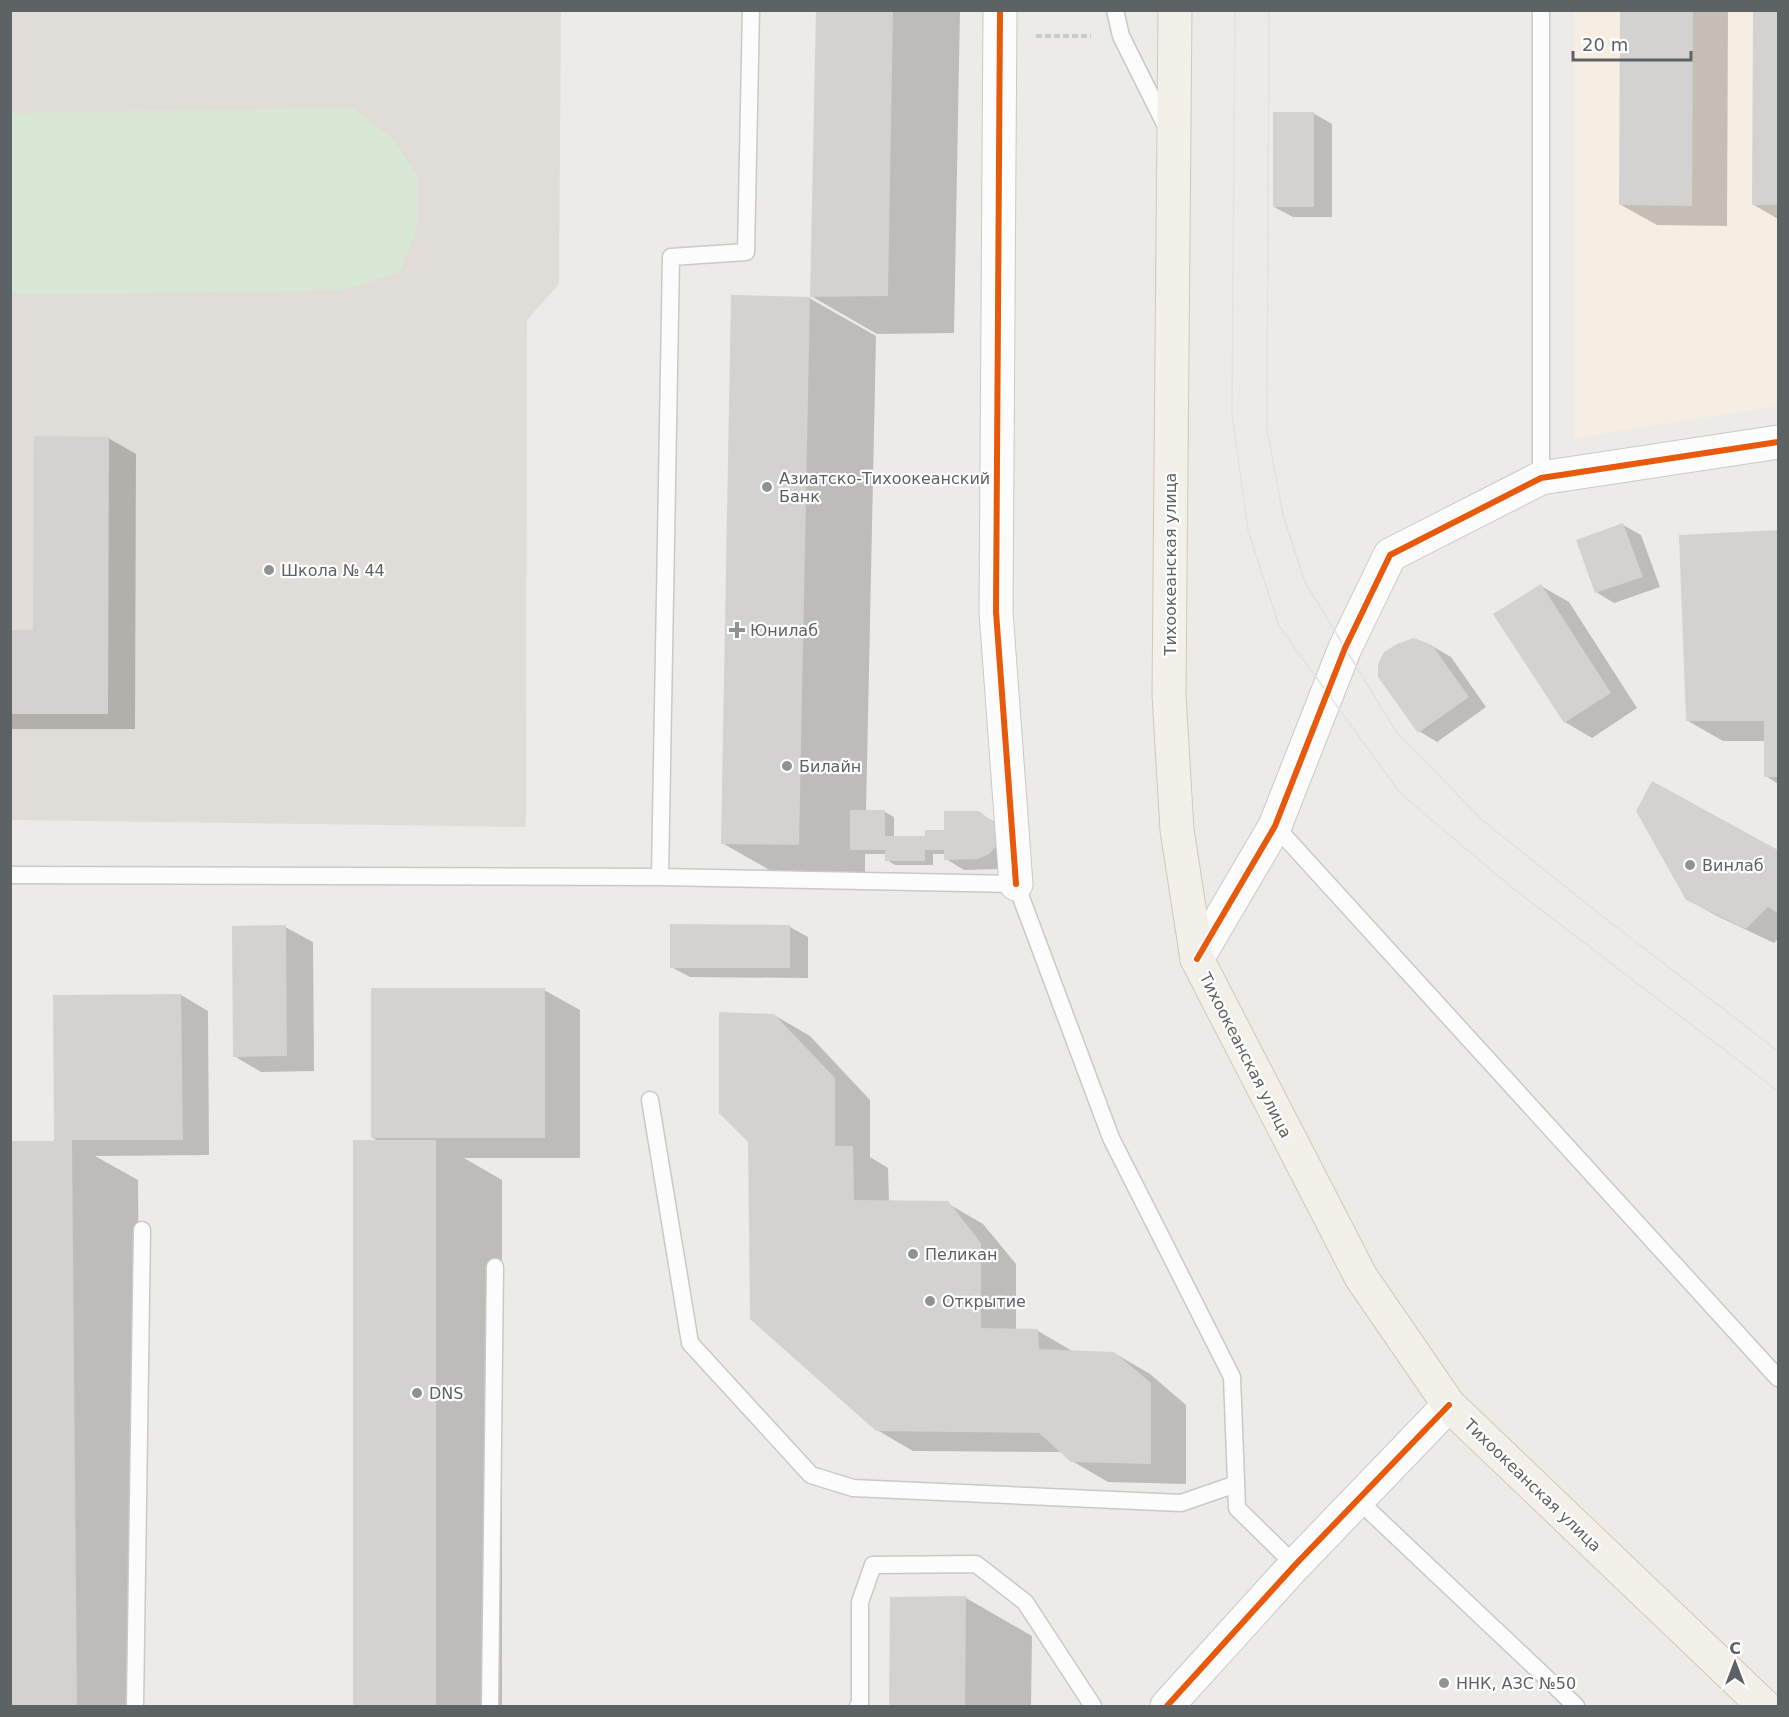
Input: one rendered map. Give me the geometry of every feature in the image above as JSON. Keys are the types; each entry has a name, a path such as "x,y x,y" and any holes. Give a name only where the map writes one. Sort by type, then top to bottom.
{"main road":[{"name":"Тихоокеанская улица","path":"1175,10 1169,694 1177,830 1197,959 1361,1277 1449,1405 1757,1704"}],"street":[{"path":"999,23 996,612 1016,884"},
{"path":"1197,959 1275,826 1345,648 1390,555 1541,478 1779,442"},
{"path":"1167,1707 1295,1565 1449,1405"}],"lane":[{"path":"660,877 671,257 746,252 750,10"},
{"path":"1115,10 1121,36 1173,141"},
{"path":"1541,10 1541,478"},
{"path":"1275,826 1779,1378"},
{"path":"10,875 660,877 1016,884 1111,1138 1232,1377 1237,1508 1295,1565"},
{"path":"650,1100 690,1343 811,1474 854,1488 1181,1503 1236,1484"},
{"path":"135,1707 142,1230"},
{"path":"490,1707 495,1267"},
{"path":"1358,1500 1576,1707"},
{"path":"858,1707 860,1704 860,1602 873,1565 964,1564 976,1564 1025,1602 1093,1707"}],"path":[{"path":"999,23 1095,36"}],"shaded area":[{"name":"Школа № 44","path":"11,11 561,11 559,284 527,320 526,827 11,820"},
{"path":"1574,11 1778,11 1778,406 1574,438"}],"green space":[{"path":"353,108 395,141 418,179 418,224 400,272 343,290 25,295 11,292 11,113"}],"building":[{"path":"816,10 893,10 888,296 810,297"},
{"path":"1620,10 1693,10 1692,206 1619,205"},
{"path":"1753,10 1778,10 1778,205 1752,205"},
{"path":"1273,112 1314,112 1314,207 1273,207"},
{"path":"731,295 810,297 799,845 721,844"},
{"path":"34,436 109,437 108,714 10,714 10,630 33,630"},
{"path":"1623,523 1643,577 1595,593 1576,540"},
{"path":"1778,530 1778,777 1764,777 1764,721 1686,721 1679,535"},
{"path":"1541,584 1611,693 1564,723 1493,614"},
{"path":"1414,638 1432,645 1469,697 1418,733 1378,677 1378,664 1384,652"},
{"path":"1652,781 1778,850 1778,913 1768,907 1746,929 1686,900 1636,811"},
{"path":"850,810 885,810 885,836 925,836 925,830 944,830 944,811 979,811 999,827 999,843 989,854 978,859 944,860 944,850 925,850 925,861 885,861 885,850 850,850"},
{"path":"670,924 790,925 790,968 670,968"},
{"path":"286,925 287,1056 233,1057 232,926"},
{"path":"371,988 545,988 545,1138 371,1138"},
{"path":"181,994 183,1140 72,1140 77,1706 10,1706 10,1141 54,1141 53,995"},
{"path":"719,1012 774,1014 835,1078 835,1146 853,1146 854,1200 948,1201 981,1243 981,1328 1038,1329 1039,1349 1114,1352 1151,1383 1151,1464 1071,1462 1039,1433 876,1431 750,1319 748,1142 719,1113"},
{"path":"353,1140 436,1140 436,1706 353,1706"},
{"path":"966,1596 965,1706 889,1706 890,1597"}],"tram line":[{"path":"1235,10 1232,414 1248,530 1279,626 1400,793 1510,886 1778,1091"},
{"path":"1269,10 1267,429 1283,515 1305,582 1395,730 1481,819 1602,916 1778,1051"}],"cycle path":[{"path":"1000,10 996,612 1016,884"},
{"path":"1197,959 1275,826 1345,648 1390,555 1541,478 1778,442"},
{"path":"1167,1706 1295,1565 1449,1405"}],"place":[{"name":"Азиатско-Тихоокеанский Банк","path":"767,487"},
{"name":"Школа № 44","path":"269,570"},
{"name":"Юнилаб","path":"737,630"},
{"name":"Билайн","path":"787,766"},
{"name":"Винлаб","path":"1690,865"},
{"name":"Пеликан","path":"913,1254"},
{"name":"Открытие","path":"930,1301"},
{"name":"DNS","path":"417,1393"},
{"name":"ННК, АЗС №50","path":"1444,1683"}]}
